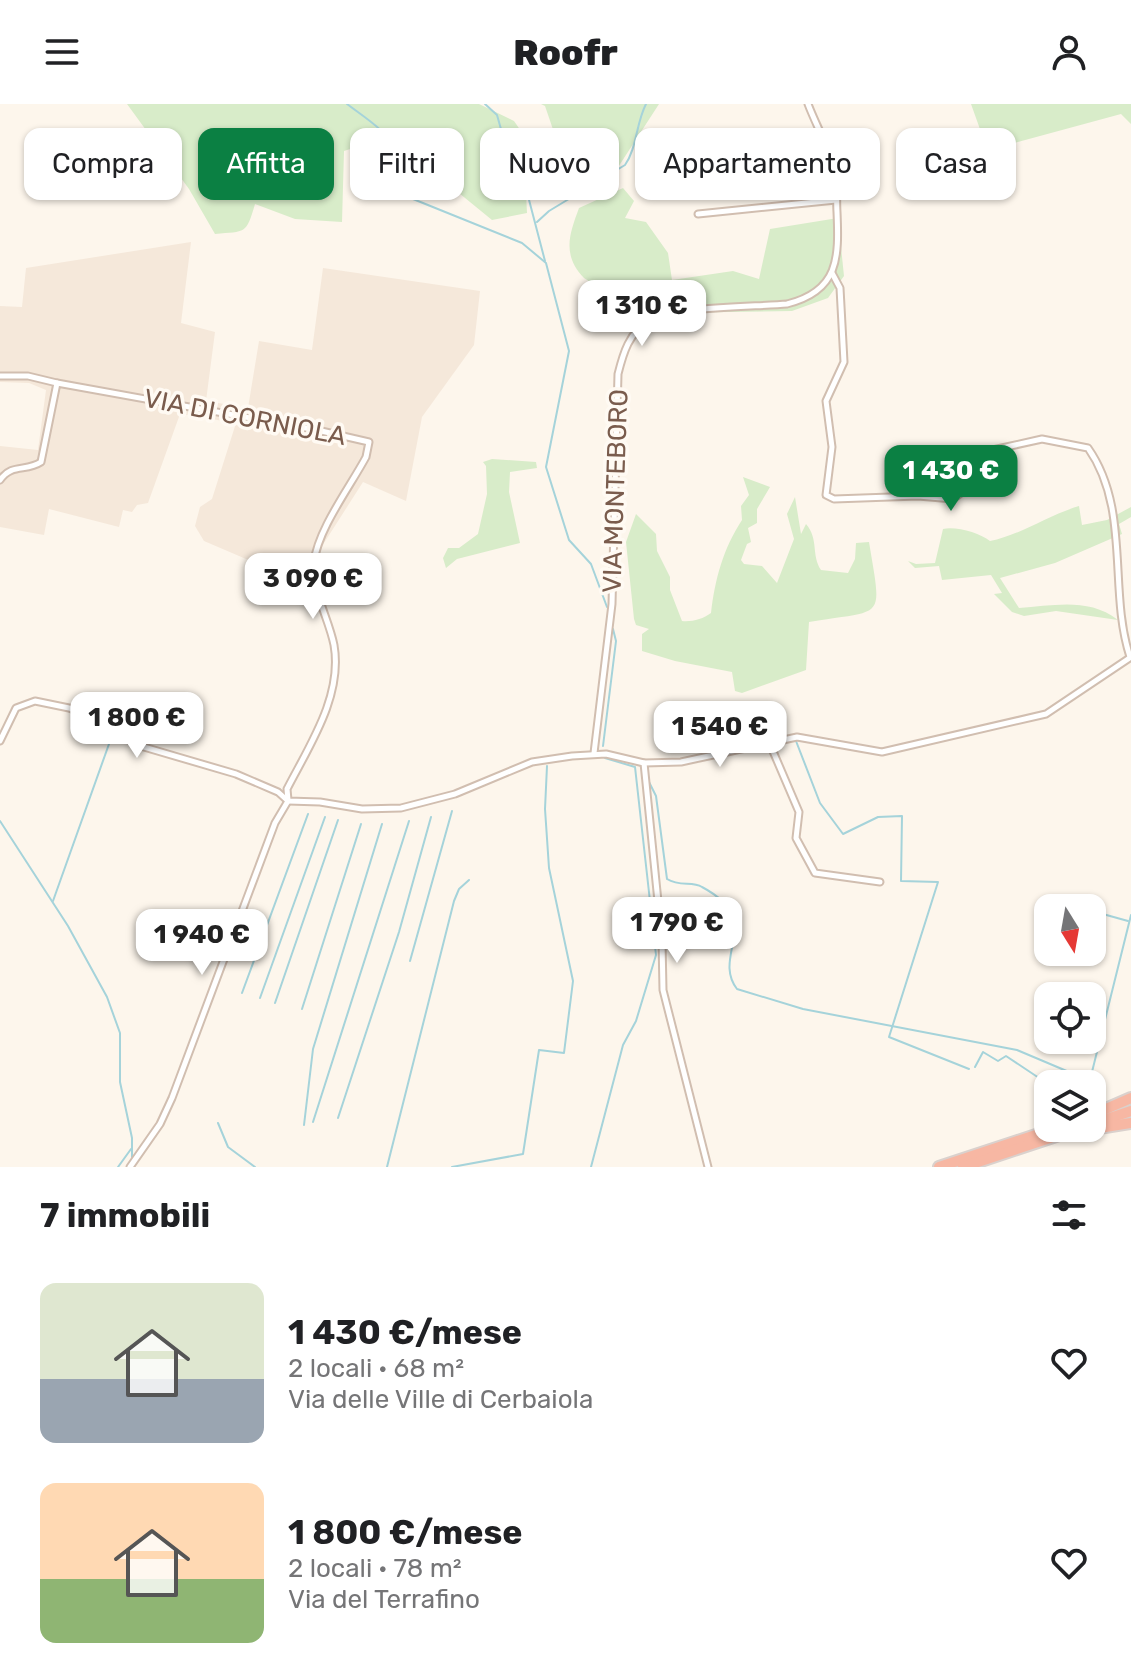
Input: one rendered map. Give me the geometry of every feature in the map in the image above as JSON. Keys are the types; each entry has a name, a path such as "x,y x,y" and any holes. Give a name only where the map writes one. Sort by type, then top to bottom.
{"highway":[{"path":"1106,1111 1131,1101"},
{"path":"1106,1119 1131,1111"},
{"path":"1106,1126 1131,1123"},
{"path":"939,1167 1034,1139"},
{"path":"963,1167 1034,1140"}],"street":[{"path":"808,104 818,128"},
{"path":"0,741 16,708 35,701 46,702 90,716 137,745 260,783 288,801 320,802 362,809 401,808 455,794 532,762 594,753 644,763 681,762 805,737 882,752 1029,719 1059,706 1131,657 1123,631 1117,540 1100,469 1088,448 1042,439 988,451 959,466 961,493 953,499 918,496 834,499 826,495 832,447 826,401 844,362 840,288 832,273 838,247 836,200 698,214"},
{"name":"VIA MONTEBORO","path":"594,753 612,604 618,374 629,342 648,321 659,316 787,304 807,299 832,273"},
{"path":"0,376 28,376 57,383 41,462 34,467 14,467 6,471 0,480"},
{"name":"VIA DI CORNIOLA","path":"57,383 369,442 366,457 317,548 315,580 334,646 334,677 327,709 287,789 288,801"},
{"path":"769,742 799,812 796,838 815,873 880,882"},
{"path":"644,763 662,941 663,990 708,1167"},
{"path":"130,1167 160,1124 172,1098 275,823 288,801"}],"shaded area":[{"path":"191,242 181,323 215,332 206,401 248,408 259,341 312,350 323,268 480,291 474,345 422,417 406,501 363,482 324,543 305,584 204,541 195,526 200,507 212,499 236,423 180,414 148,503 137,505 132,512 123,510 119,527 49,509 44,535 0,527 0,446 38,450 46,390 29,383 0,382 0,306 22,307 26,268"}],"green space":[{"path":"127,104 479,104 514,121 519,128 480,128 480,200 526,200 527,213 492,220 464,197 464,128 350,128 350,149 344,151 342,222 295,219 255,204 243,230 215,234 182,179 182,128 145,128"},
{"path":"541,104 659,104 643,128 635,128 635,141 619,166 619,128 552,128 545,106"},
{"path":"971,104 1131,104 1131,124 1121,114 1016,143 1016,128 980,128"},
{"path":"623,188 634,201 625,218 646,222 668,253 672,280 733,271 759,279 770,229 838,218 844,276 828,298 792,311 660,313 646,317 584,278 570,253 570,236 579,208 597,200 619,200 619,190"},
{"path":"492,459 536,462 537,468 510,472 509,492 520,543 457,559 446,568 443,558 448,548 459,548 478,534 487,494 486,466 483,462"},
{"path":"743,477 770,487 757,509 757,523 748,528 751,542 747,544 741,560 744,564 762,566 777,583 794,539 787,514 795,497 801,534 806,524 821,570 848,573 855,559 856,543 869,542 876,599 873,607 865,612 809,622 806,670 742,693 735,691 732,672 642,651 642,634 649,629 636,625 634,619 626,542 636,514 656,534 657,551 670,577 670,590 682,621 708,615 711,613 721,565 742,520 741,506 749,495"},
{"path":"1079,506 1082,525 1107,520 1131,507 1131,517 1119,524 1122,534 1055,563 1000,578 1019,608 1082,606 1095,608 1118,620 1056,611 1024,616 1012,612 994,594 1002,593 991,575 942,580 939,566 915,568 908,561 916,564 935,563 943,529 968,531 990,541 1012,535"}],"waterway":[{"path":"347,104 375,125 393,145 406,188 413,199 522,243 546,263 569,351 546,467 569,540 591,564 607,607"},
{"path":"485,104 497,115 508,154 528,196 545,261"},
{"path":"537,222 549,211 625,165 646,104"},
{"path":"603,746 616,641 613,629"},
{"path":"796,741 820,803 843,834 878,817 902,816 901,881 938,882 889,1037 969,1069"},
{"path":"53,901 109,744"},
{"path":"591,1167 623,1045 636,1021 656,955 635,767 605,758"},
{"path":"452,1167 523,1154 539,1050 564,1053 573,981 549,868 545,809 547,766"},
{"path":"649,782 656,796 667,879 702,887 721,900 731,912 734,938 730,964 737,989 803,1009 1017,1050 1064,1070"},
{"path":"410,961 452,811"},
{"path":"242,993 308,814"},
{"path":"260,998 325,817"},
{"path":"338,1118 399,932 431,817"},
{"path":"275,1003 338,820"},
{"path":"0,821 68,926 107,997 120,1033 120,1082 132,1138 132,1157"},
{"path":"313,1122 409,821"},
{"path":"302,1009 361,824"},
{"path":"304,1125 313,1049 382,824"},
{"path":"387,1167 454,901 459,889 469,880"},
{"path":"1106,915 1128,921"},
{"path":"1092,1070 1131,915"},
{"path":"975,1067 983,1052 998,1061 1006,1056 1034,1075"},
{"path":"218,1123 228,1147 255,1167"},
{"path":"118,1167 131,1149"}]}
